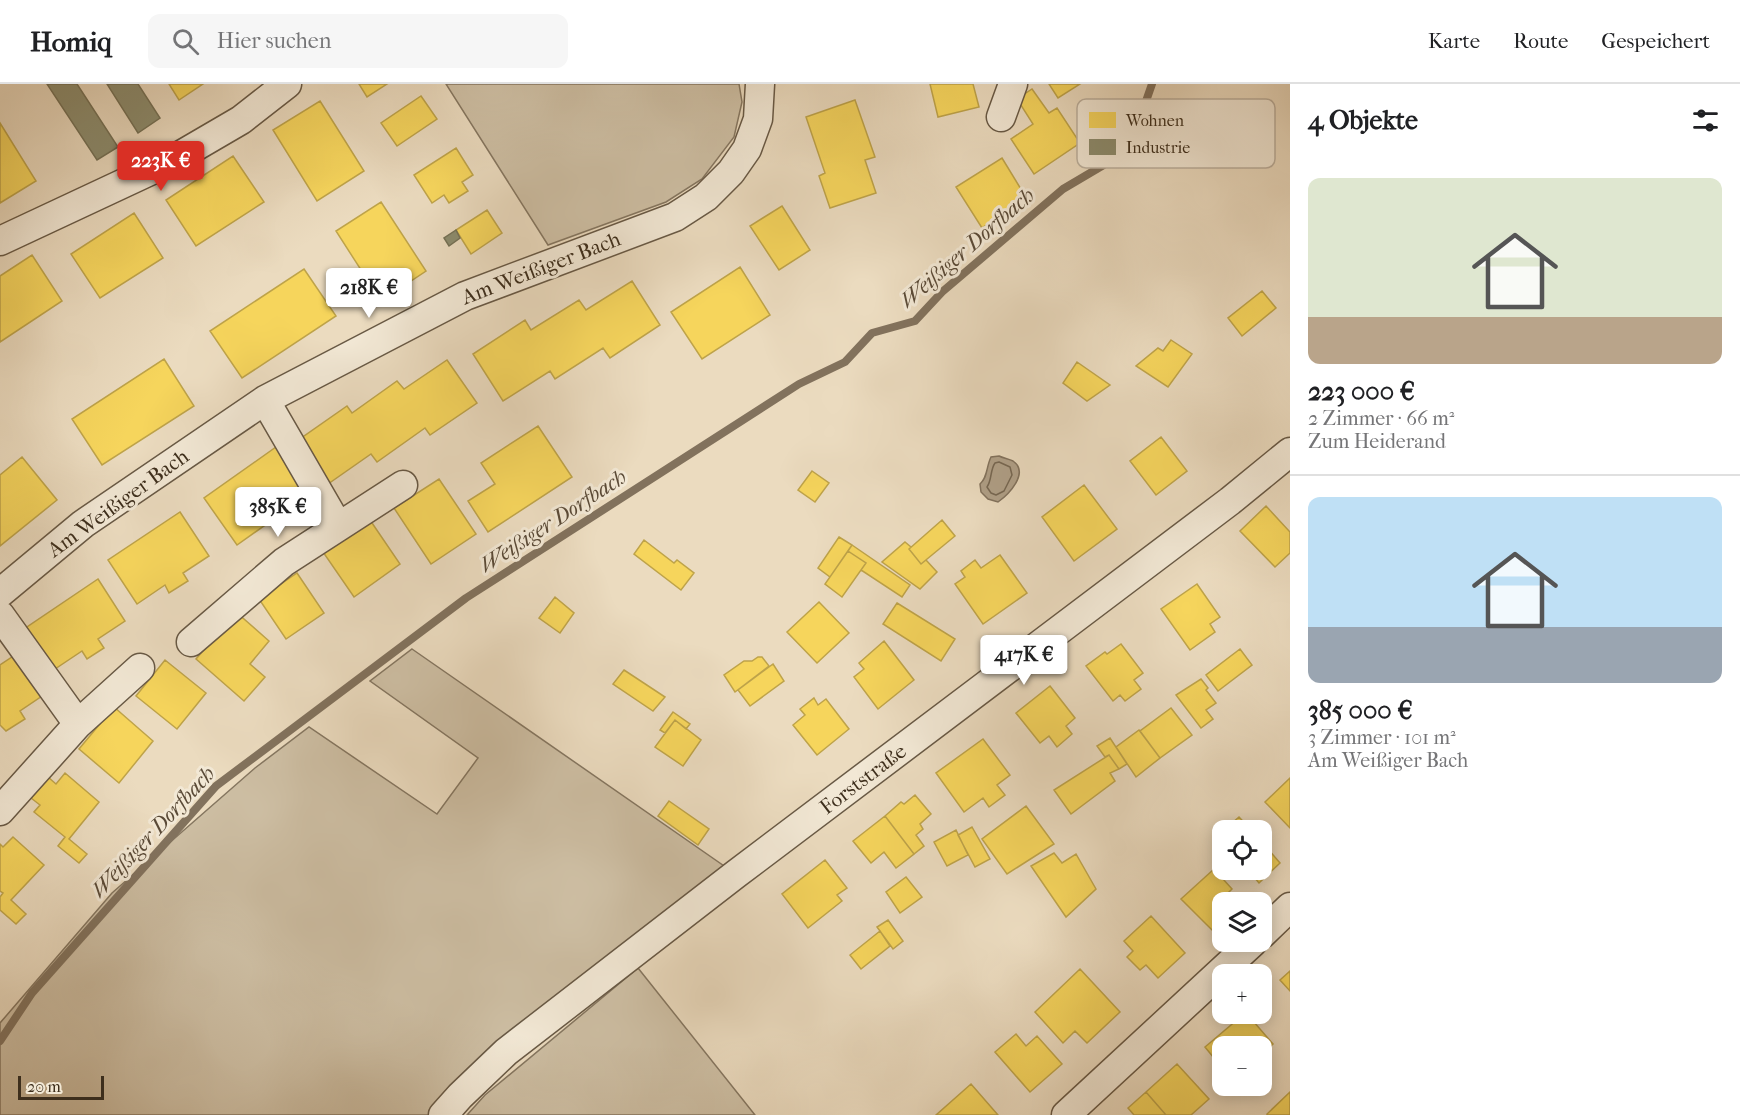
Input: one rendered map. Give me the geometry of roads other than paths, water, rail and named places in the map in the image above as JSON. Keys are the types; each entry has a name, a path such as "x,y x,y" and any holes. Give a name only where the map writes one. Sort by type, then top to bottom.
{"street":[{"path":"0,241 169,162 241,120 287,84"},
{"name":"Am Weißiger Bach","path":"0,593 82,524 265,400 465,296 675,217 706,197 731,172 747,149 759,119 760,84"},
{"path":"1001,117 1013,84"},
{"path":"265,400 338,526"},
{"name":"Forststraße","path":"443,1115 515,1045 1230,501 1290,452"},
{"path":"191,642 284,562 403,485"},
{"path":"0,615 78,724"},
{"path":"0,812 78,724 140,668"},
{"path":"1272,925 1290,908"},
{"path":"1066,1115 1242,952"}],"water":[{"path":"999,456 1013,461 1019,471 1016,483 998,502 988,499 981,492 980,484 991,457"}],"waterway":[{"name":"Weißiger Dorfbach","path":"1147,99 1152,84"},
{"name":"Weißiger Dorfbach","path":"0,1041 32,993 216,786 466,598 799,384 845,362 872,333 915,321 942,292 1063,189 1099,168"}]}
